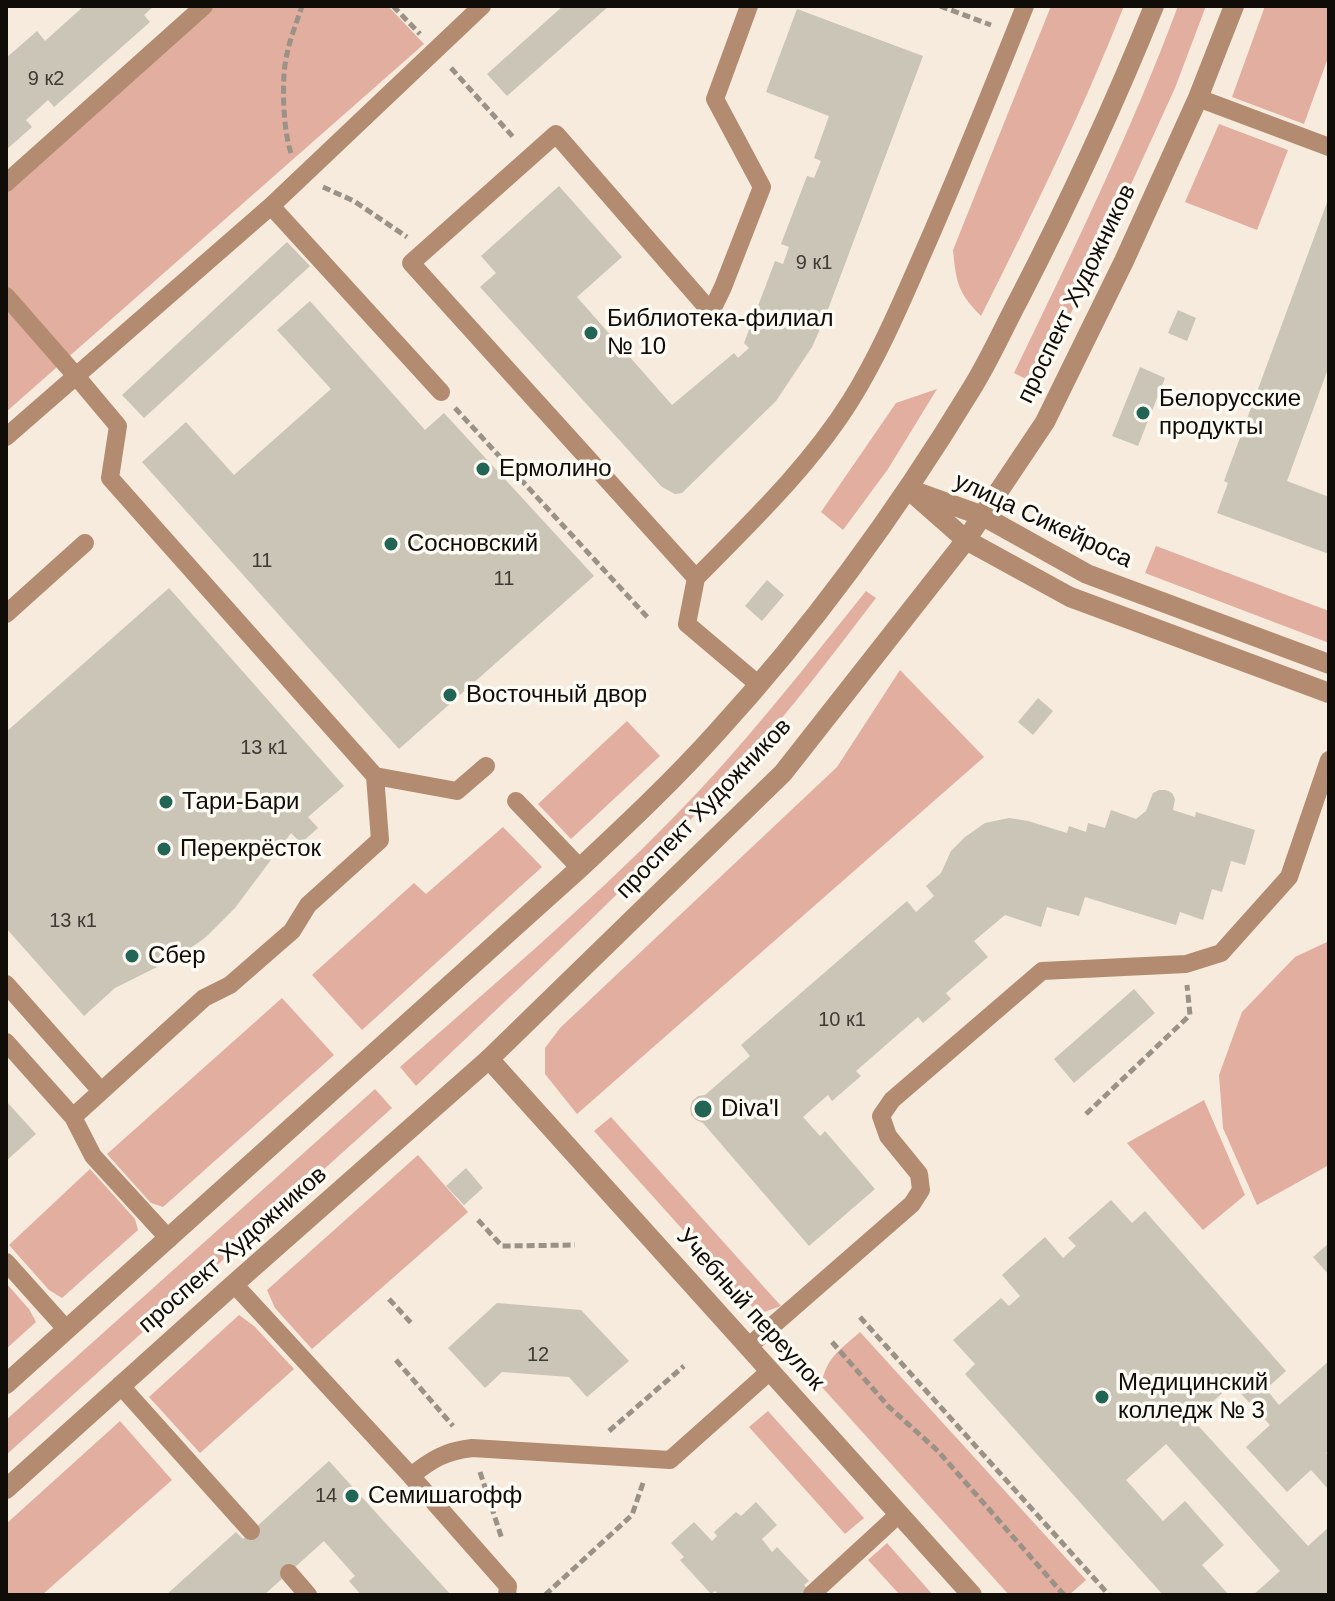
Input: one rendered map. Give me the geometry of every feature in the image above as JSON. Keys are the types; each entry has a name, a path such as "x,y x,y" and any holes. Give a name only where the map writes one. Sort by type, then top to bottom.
{"street":[{"name":"проспект Художников","path":"6,1384 580,868 654,798 759,685 908,489 974,385 1043,252 1128,70 1154,6"},
{"name":"проспект Художников","path":"6,1489 489,1059 783,773 966,540 1051,409 1124,261 1198,98 1234,6"},
{"name":"улица Сикейроса","path":"908,489 983,516 1087,574 1329,664"},
{"name":"улица Сикейроса","path":"908,489 966,540 1070,597 1329,693"},
{"name":"Учебный переулок","path":"489,1059 972,1595"}],"lane":[{"path":"6,183 204,6"},
{"path":"6,437 271,206 482,6"},
{"path":"696,578 411,263 556,134 711,312 762,187 715,99 749,6"},
{"path":"759,685 687,624 696,578 775,498 850,401 884,339 951,190 1025,6"},
{"path":"1198,98 1329,147"},
{"path":"271,206 441,392"},
{"path":"6,296 118,426 110,478 375,776 380,840 308,905 292,931 230,985 204,998 73,1117"},
{"path":"6,614 85,543"},
{"path":"748,1347 912,1204 921,1190 919,1174 888,1136 881,1116 892,1100 1042,971 1186,964 1221,953 1289,877 1329,760"},
{"path":"375,776 457,791 486,766"},
{"path":"516,801 580,868"},
{"path":"6,984 101,1091"},
{"path":"6,1042 73,1117 93,1156 169,1239"},
{"path":"6,1262 67,1330"},
{"path":"234,1284 508,1586 507,1595"},
{"path":"411,1476 453,1450 472,1448 670,1460 770,1371"},
{"path":"120,1385 251,1531"},
{"path":"812,1594 899,1514"},
{"path":"289,1573 308,1595"}],"path":[{"path":"301,178 288,144 283,106 286,56 302,6"},
{"path":"393,6 530,157"},
{"path":"940,6 1014,34"},
{"path":"354,201 425,250"},
{"path":"441,392 649,619"},
{"path":"1086,1114 1190,1015 1186,964"},
{"path":"478,1220 502,1246 575,1245"},
{"path":"389,1299 413,1325"},
{"path":"860,1317 1109,1595"},
{"path":"832,1342 889,1407 938,1451 1064,1595"},
{"path":"581,1455 684,1366"},
{"path":"545,1595 632,1515 650,1459"}],"shaded area":[{"path":"212,6 388,6 424,44 6,412 6,192"},
{"path":"1051,6 1124,6 1056,163 981,316 960,286 953,250"},
{"path":"1178,6 1206,6 1175,88 1036,384 1014,373 1121,146"},
{"path":"1265,6 1329,6 1329,55 1304,124 1232,97"},
{"path":"1219,124 1288,150 1257,230 1185,202"},
{"path":"937,389 888,469 843,530 821,512 896,403"},
{"path":"1156,546 1329,611 1329,643 1145,573"},
{"path":"866,591 876,598 796,700 707,803 416,1086 400,1067 573,914 673,818 748,735"},
{"path":"900,670 984,757 577,1114 545,1074 545,1048 560,1028 837,767"},
{"path":"627,721 660,756 571,839 538,804"},
{"path":"503,827 542,867 362,1030 312,975 414,883 426,894"},
{"path":"1329,941 1329,1165 1257,1205 1223,1128 1219,1075 1242,1012 1295,957"},
{"path":"282,998 334,1055 163,1207 151,1203 107,1154"},
{"path":"375,1089 392,1108 6,1455 6,1420"},
{"path":"1204,1100 1245,1195 1203,1230 1127,1143"},
{"path":"611,1117 781,1306 764,1312 755,1310 594,1131"},
{"path":"418,1155 468,1212 312,1349 275,1308 267,1290"},
{"path":"90,1169 135,1219 138,1230 62,1298 49,1290 9,1245"},
{"path":"6,1283 36,1322 6,1349"},
{"path":"239,1315 254,1326 294,1369 200,1453 149,1397"},
{"path":"860,1332 1086,1580 1069,1595 1009,1595 821,1386 830,1361"},
{"path":"768,1411 864,1518 845,1534 749,1427"},
{"path":"120,1421 172,1480 42,1595 6,1595 6,1524"},
{"path":"887,1543 933,1595 900,1595 868,1560"}],"building":[{"path":"84,6 154,6 144,15 150,22 54,107 48,100 26,120 32,127 6,150 6,58 37,31 45,41"},
{"path":"563,6 609,6 507,96 487,74"},
{"path":"797,9 923,56 812,347 776,401 682,493 675,494 662,487 480,287 496,273 481,256 559,186 622,257 577,297 672,405 734,353 738,358 749,348 744,343 775,261 783,264 789,247 781,244 807,176 814,178 821,161 814,158 829,116 766,92"},
{"path":"1329,197 1329,366 1287,481 1329,497 1329,554 1217,513 1228,483 1224,481"},
{"path":"287,242 310,266 144,418 122,395"},
{"name":"Сосновский","path":"310,301 425,430 444,413 594,576 399,749 142,462 186,422 234,475 331,389 277,330"},
{"path":"1178,310 1196,318 1187,341 1168,333"},
{"path":"1140,367 1165,378 1138,446 1112,436"},
{"path":"767,580 784,595 762,621 745,606"},
{"name":"Тари-Бари","path":"169,588 344,786 308,817 318,828 301,843 291,833 235,908 206,937 181,955 115,988 84,1016 6,928 6,732"},
{"path":"1038,698 1053,711 1033,735 1018,722"},
{"path":"1159,790 1172,793 1175,799 1173,810 1195,817 1196,812 1255,830 1245,865 1231,861 1222,892 1212,889 1203,920 1180,912 1176,925 1085,897 1079,916 1047,907 1041,927 1005,915 974,941 988,957 946,993 951,999 923,1023 918,1017 856,1071 861,1076 832,1101 828,1095 803,1117 820,1136 825,1131 875,1189 809,1246 703,1123 691,1115 692,1101 705,1095 750,1056 741,1045 907,901 916,912 934,896 926,886 941,873 951,851 985,823 1009,818 1067,833 1069,826 1086,832 1088,823 1105,828 1111,810 1136,819 1146,811 1153,793"},
{"path":"1134,989 1155,1013 1074,1083 1054,1059"},
{"path":"6,1101 36,1134 6,1161"},
{"path":"466,1168 483,1188 464,1205 446,1186"},
{"name":"Медицинский колледж № 3","path":"1111,1200 1132,1223 1145,1211 1286,1371 1266,1389 1279,1405 1329,1361 1329,1450 1326,1453 1329,1457 1329,1490 1311,1470 1287,1492 1246,1447 1270,1425 1232,1384 1193,1420 1308,1546 1329,1527 1329,1595 1253,1595 1280,1571 1166,1444 1126,1480 1163,1521 1185,1501 1224,1545 1202,1565 1229,1595 1163,1595 965,1374 975,1364 953,1340 1001,1298 1009,1306 1020,1296 1002,1275 1045,1237 1063,1258 1076,1246 1068,1238"},
{"path":"1329,1243 1329,1275 1313,1257"},
{"path":"497,1303 581,1310 629,1361 587,1397 569,1377 502,1372 485,1388 448,1348"},
{"path":"329,1461 451,1595 361,1595 349,1581 355,1576 324,1541 264,1595 166,1595 236,1532 243,1539"},
{"path":"756,1502 777,1525 762,1539 772,1552 777,1547 809,1581 804,1585 813,1595 719,1595 715,1591 711,1594 680,1560 684,1557 671,1543 694,1522 712,1541 717,1536 714,1532 736,1512 741,1516"}],"place":[{"name":"Библиотека-филиал № 10","path":"591,333"},
{"name":"Белорусские продукты","path":"1143,413"},
{"name":"Ермолино","path":"483,469"},
{"name":"Сосновский","path":"391,544"},
{"name":"Восточный двор","path":"450,695"},
{"name":"Тари-Бари","path":"166,802"},
{"name":"Перекрёсток","path":"164,849"},
{"name":"Сбер","path":"132,956"},
{"name":"Diva'l","path":"703,1109"},
{"name":"Медицинский колледж № 3","path":"1102,1397"},
{"name":"Семишагофф","path":"352,1496"}]}
